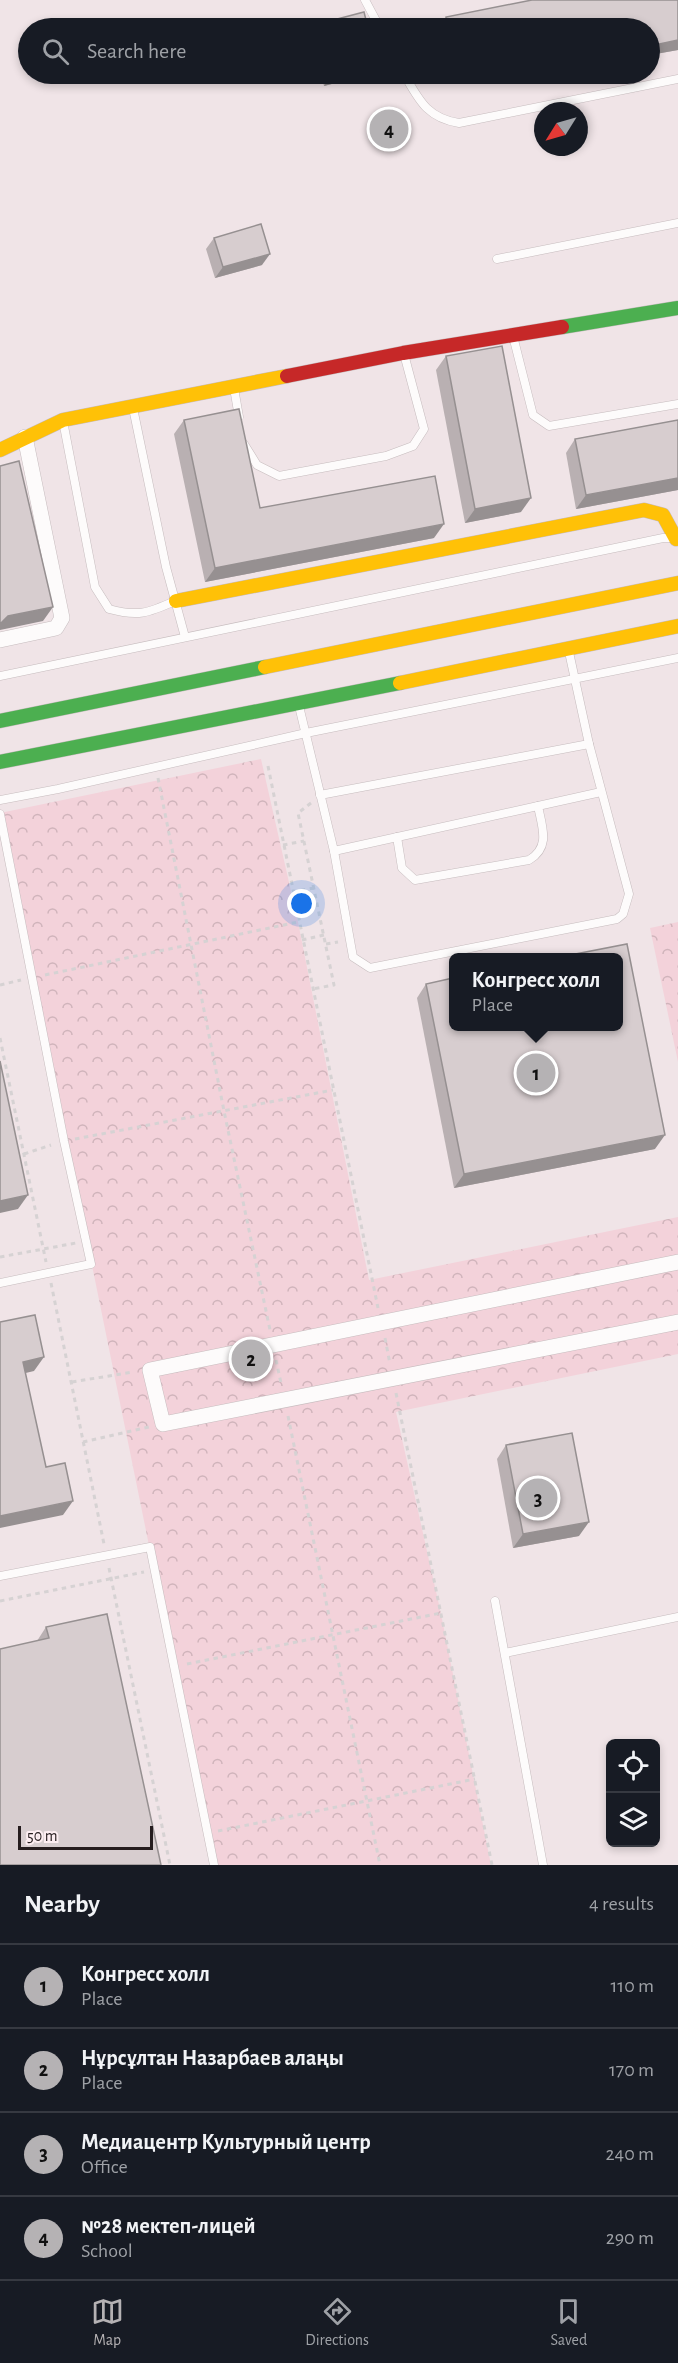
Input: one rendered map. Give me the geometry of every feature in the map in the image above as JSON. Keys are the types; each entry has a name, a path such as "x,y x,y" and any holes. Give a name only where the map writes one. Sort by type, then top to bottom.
{"street":[{"path":"0,450 63,420 403,353 678,308"},
{"path":"0,640 56,628 62,618 25,437"},
{"path":"176,601 644,510 671,513 677,539"},
{"path":"0,721 678,583"},
{"path":"0,762 569,650 678,626"},
{"path":"678,1262 150,1370 163,1424 678,1322"}],"lane":[{"path":"365,0 375,18"},
{"path":"660,83 678,79"},
{"path":"410,84 426,109 442,120 459,123 653,84"},
{"path":"497,259 678,222"},
{"path":"513,335 532,415 549,426 678,404"},
{"path":"242,433 244,444 257,465 279,476 386,456 413,446 424,429 403,353"},
{"path":"234,387 240,421"},
{"path":"133,406 166,567 185,637"},
{"path":"63,420 95,588 109,609 131,615 155,610 176,601"},
{"path":"0,676 663,538 677,539"},
{"path":"298,702 334,850 353,957 370,968 616,919 623,914 629,894 573,680 569,650"},
{"path":"0,800 156,768 306,733 678,658"},
{"path":"320,795 589,744"},
{"path":"334,850 601,792"},
{"path":"398,837 402,868 415,880 530,860 541,850 545,840 538,806"},
{"path":"0,814 63,1141 91,1264 0,1283"},
{"path":"0,1576 150,1547 214,1865"},
{"path":"495,1601 543,1865"},
{"path":"505,1653 678,1617"}],"path":[{"path":"156,768 224,1111 380,1865"},
{"path":"312,989 334,985 298,813 320,795"},
{"path":"283,845 304,841"},
{"path":"292,892 314,888"},
{"path":"0,985 298,922"},
{"path":"302,940 324,935"},
{"path":"0,1038 170,1865"},
{"path":"24,1154 63,1141 333,1090"},
{"path":"0,1257 86,1240"},
{"path":"71,1382 150,1370"},
{"path":"83,1442 163,1424"},
{"path":"0,1601 154,1570"},
{"path":"174,1666 441,1614"},
{"path":"207,1833 475,1779"}],"green space":[{"path":"261,759 298,922 369,1280 678,1217 678,1354 396,1412 441,1614 491,1865 214,1865 0,813"},
{"path":"678,922 678,1062 650,928"}],"building":[{"path":"532,0 678,0 678,40 660,44 660,18 446,17"},
{"path":"364,12 366,18 341,18"},
{"path":"261,224 270,254 223,267 214,238"},
{"path":"502,346 531,498 475,509 446,356"},
{"path":"239,409 260,508 435,476 444,524 215,568 184,420"},
{"path":"678,420 678,478 586,495 575,439"},
{"path":"19,461 53,607 8,616 0,624 0,466"},
{"path":"627,944 665,1135 464,1174 426,984 449,979 449,1031 623,1031 623,953 581,953"},
{"path":"0,1061 28,1195 0,1201"},
{"path":"35,1315 44,1357 23,1362 46,1467 65,1463 73,1501 0,1516 0,1322"},
{"path":"572,1433 589,1522 523,1534 506,1445"},
{"path":"107,1614 161,1865 0,1865 0,1649 49,1638 46,1627"}],"traffic: fast":[{"path":"562,327 678,308"},
{"path":"0,721 265,667"},
{"path":"0,762 400,683"}],"traffic: slow":[{"path":"0,450 63,420 287,376"},
{"path":"176,601 644,510 663,515 676,539"},
{"path":"265,667 678,583"},
{"path":"400,683 678,626"}],"traffic: jam":[{"path":"287,376 403,353 562,327"}],"place":[{"name":"№28 мектеп-лицей","path":"389,129"},
{"name":"Конгресс холл","path":"536,1073"},
{"name":"Нұрсұлтан Назарбаев алаңы","path":"251,1359"},
{"name":"Медиацентр Культурный центр","path":"538,1498"}]}
